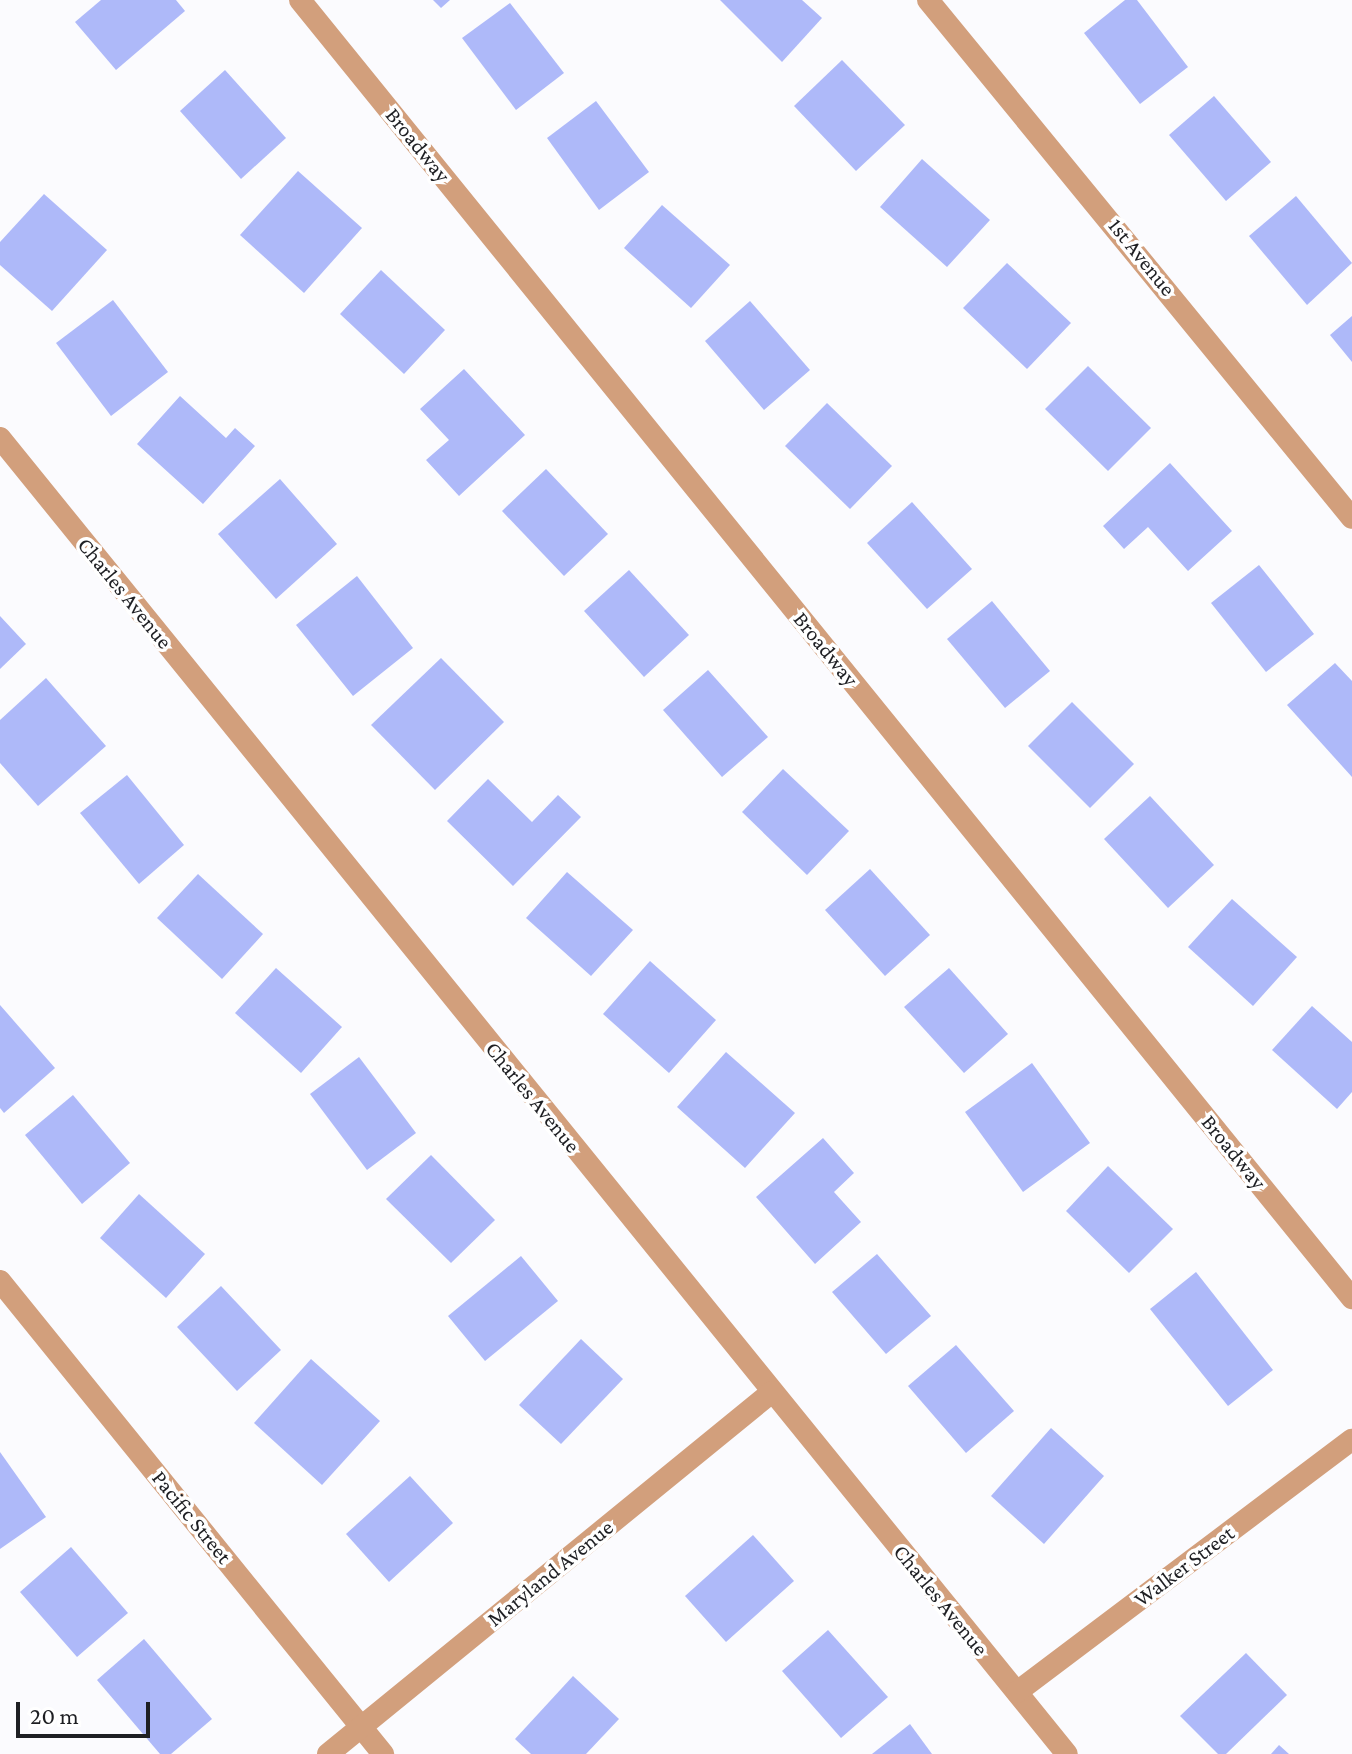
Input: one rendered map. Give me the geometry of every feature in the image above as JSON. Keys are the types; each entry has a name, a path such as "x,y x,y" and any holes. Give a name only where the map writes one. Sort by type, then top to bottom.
{"street":[{"name":"Broadway","path":"300,0 1352,1298"},
{"name":"1st Avenue","path":"928,0 1352,518"},
{"name":"Charles Avenue","path":"0,438 1067,1754"},
{"name":"Pacific Street","path":"0,1281 383,1754"},
{"name":"Maryland Avenue","path":"328,1754 772,1392"},
{"name":"Walker Street","path":"1017,1692 1352,1440"}],"building":[{"path":"101,0 176,0 185,11 116,70 75,22"},
{"path":"433,0 450,0 441,8"},
{"path":"720,0 802,0 822,18 782,62"},
{"path":"1125,0 1137,0 1188,67 1140,104 1084,33"},
{"path":"510,3 564,73 516,110 462,38"},
{"path":"842,60 905,125 856,171 794,106"},
{"path":"225,70 286,138 241,179 180,111"},
{"path":"1214,96 1271,162 1226,201 1169,135"},
{"path":"596,101 649,172 599,210 547,138"},
{"path":"922,159 990,220 947,267 880,207"},
{"path":"298,171 362,228 304,293 240,235"},
{"path":"44,194 107,250 52,311 0,265 0,242"},
{"path":"1296,196 1352,263 1307,305 1249,236"},
{"path":"662,205 730,265 691,308 624,248"},
{"path":"1007,263 1071,323 1027,369 963,308"},
{"path":"381,270 445,330 404,374 340,314"},
{"path":"113,300 168,372 111,416 56,343"},
{"path":"750,301 810,370 764,410 705,341"},
{"path":"1352,316 1352,362 1330,335"},
{"path":"1088,366 1151,428 1108,471 1045,409"},
{"path":"464,369 525,435 459,496 426,460 449,440 420,409"},
{"path":"180,396 226,438 235,428 255,446 203,504 137,444"},
{"path":"827,403 892,466 850,509 785,446"},
{"path":"1170,463 1232,531 1188,571 1148,527 1124,549 1103,526"},
{"path":"546,469 608,534 564,576 502,511"},
{"path":"280,479 337,544 276,599 218,534"},
{"path":"912,502 972,569 927,609 867,543"},
{"path":"1259,565 1314,634 1266,672 1211,603"},
{"path":"629,570 689,635 644,677 584,611"},
{"path":"357,576 413,648 353,696 296,625"},
{"path":"992,601 1050,671 1005,708 947,639"},
{"path":"0,616 26,644 0,669"},
{"path":"441,658 504,722 435,790 371,725"},
{"path":"1335,663 1352,681 1352,777 1287,705"},
{"path":"708,670 768,737 722,777 663,710"},
{"path":"46,678 106,746 38,806 0,763 0,720"},
{"path":"1072,702 1134,764 1090,808 1028,746"},
{"path":"783,769 849,831 807,875 742,812"},
{"path":"127,775 184,845 139,884 80,813"},
{"path":"488,779 532,822 558,795 581,817 513,886 447,821"},
{"path":"1150,796 1214,865 1168,908 1104,839"},
{"path":"870,869 930,935 885,976 825,910"},
{"path":"567,872 633,930 591,976 526,918"},
{"path":"198,874 263,934 222,979 157,918"},
{"path":"1232,899 1297,957 1253,1006 1188,947"},
{"path":"650,961 716,1020 669,1073 603,1014"},
{"path":"276,968 342,1027 301,1073 235,1013"},
{"path":"949,968 1008,1034 964,1073 904,1007"},
{"path":"0,1005 55,1068 4,1113 0,1108"},
{"path":"1312,1006 1352,1042 1352,1092 1337,1109 1272,1050"},
{"path":"726,1052 795,1113 745,1168 677,1107"},
{"path":"359,1057 416,1133 367,1170 310,1094"},
{"path":"1032,1063 1090,1143 1023,1192 965,1112"},
{"path":"73,1095 130,1163 82,1204 25,1135"},
{"path":"823,1138 854,1173 834,1192 861,1222 815,1264 756,1197"},
{"path":"431,1155 495,1220 451,1263 386,1199"},
{"path":"1108,1166 1173,1229 1129,1273 1066,1211"},
{"path":"139,1194 205,1254 166,1298 100,1238"},
{"path":"877,1254 931,1316 886,1354 832,1292"},
{"path":"521,1256 558,1301 485,1361 448,1316"},
{"path":"1196,1272 1273,1370 1228,1406 1150,1309"},
{"path":"221,1286 281,1350 237,1391 177,1327"},
{"path":"581,1339 623,1379 561,1444 519,1405"},
{"path":"956,1345 1014,1411 966,1453 908,1386"},
{"path":"311,1359 380,1421 322,1485 254,1423"},
{"path":"1051,1428 1104,1476 1044,1544 991,1496"},
{"path":"0,1452 46,1517 0,1549"},
{"path":"410,1476 453,1523 389,1582 346,1534"},
{"path":"753,1535 794,1581 726,1642 685,1596"},
{"path":"71,1547 128,1613 77,1657 20,1592"},
{"path":"828,1630 888,1697 841,1738 782,1671"},
{"path":"144,1639 212,1719 171,1754 160,1754 97,1680"},
{"path":"1246,1653 1287,1695 1226,1754 1218,1754 1180,1716"},
{"path":"573,1676 619,1719 586,1754 531,1754 515,1739"},
{"path":"910,1724 932,1754 872,1754"},
{"path":"1279,1745 1289,1754 1271,1754"}]}
